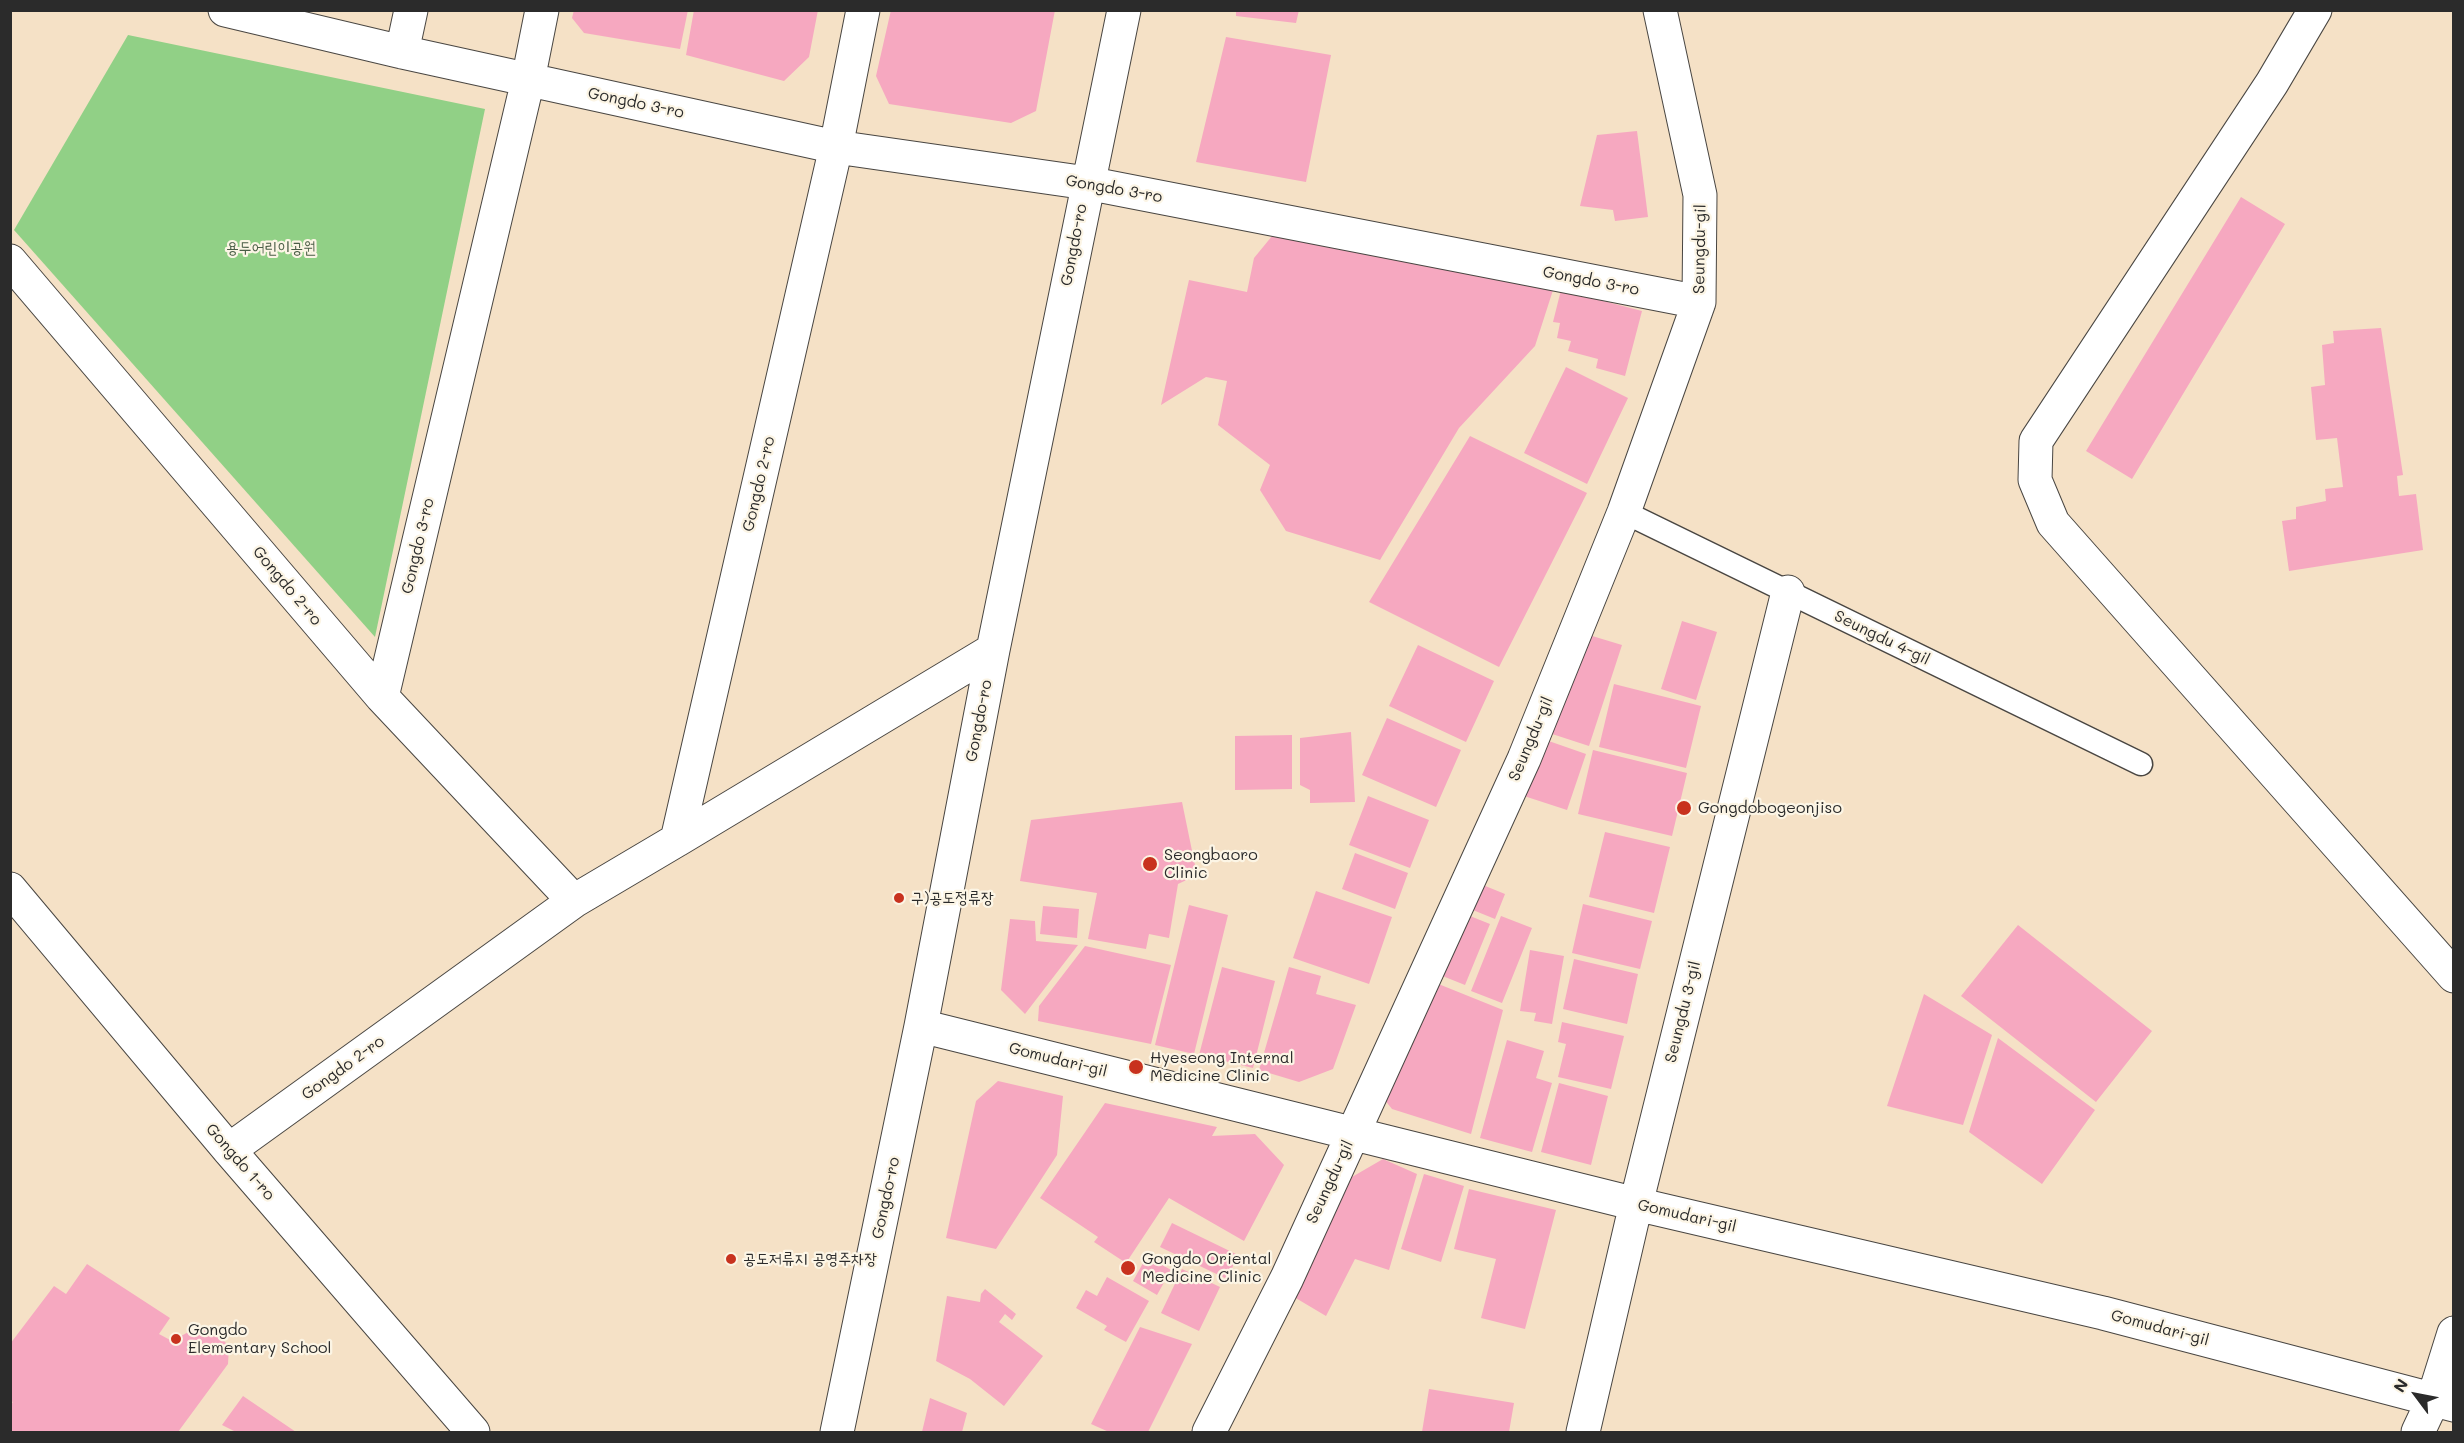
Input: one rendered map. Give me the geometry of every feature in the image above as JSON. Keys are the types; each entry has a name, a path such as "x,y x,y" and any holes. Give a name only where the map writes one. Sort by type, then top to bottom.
{"street":[{"name":"Gongdo 3-ro","path":"225,10 402,52 836,147 1087,183 1699,302"},
{"path":"402,52 411,10"},
{"name":"Gongdo 3-ro","path":"382,697 528,80 542,10"},
{"name":"Gongdo 2-ro","path":"229,1150 574,901 677,840 836,147 863,10"},
{"name":"Gongdo-ro","path":"837,1432 921,1026 993,650 1087,183 1124,10"},
{"name":"Seungdu-gil","path":"1209,1432 1287,1278 1524,759 1624,512 1699,302 1700,195 1660,10"},
{"path":"2315,10 2272,82 2036,441 2035,480 2052,523 2454,976"},
{"name":"Gongdo 2-ro","path":"10,261 382,697 574,901"},
{"name":"Seungdu 3-gil","path":"1588,1431 1635,1204 1788,592"},
{"path":"677,840 993,650"},
{"name":"Gongdo 1-ro","path":"10,889 229,1150 473,1432"},
{"name":"Gomudari-gil","path":"921,1026 1635,1204 2103,1313 2443,1402"},
{"path":"2418,1432 2443,1402 2454,1333"}],"lane":[{"name":"Seungdu 4-gil","path":"1624,512 2141,764"}],"green space":[{"name":"용두어린이공원","path":"128,35 485,109 375,637 14,230"}],"building":[{"path":"574,10 688,10 680,49 584,33 572,18"},
{"path":"694,10 818,10 809,57 784,81 686,55"},
{"path":"891,10 1055,10 1036,111 1011,123 889,104 876,76"},
{"path":"1236,10 1299,10 1296,23 1236,16"},
{"path":"1226,37 1331,55 1306,182 1196,162"},
{"path":"1637,131 1648,217 1615,221 1613,210 1580,206 1597,135"},
{"path":"2241,197 2285,224 2132,479 2086,451"},
{"path":"1277,230 1554,287 1535,346 1459,428 1380,560 1286,531 1260,490 1270,465 1218,425 1227,381 1206,377 1161,405 1189,280 1247,292 1254,258"},
{"path":"1561,290 1642,311 1625,376 1596,368 1598,359 1568,351 1571,341 1557,338 1560,323 1553,322"},
{"path":"2381,328 2403,475 2397,476 2399,496 2416,494 2423,550 2289,571 2282,521 2296,519 2296,507 2326,501 2325,489 2343,487 2337,438 2316,440 2311,387 2325,385 2322,345 2334,343 2333,331"},
{"path":"1566,367 1628,398 1587,484 1524,453"},
{"path":"1470,436 1587,493 1499,667 1369,602"},
{"path":"1682,621 1717,632 1696,700 1661,689"},
{"path":"1579,632 1622,645 1589,746 1546,732"},
{"path":"1418,645 1494,681 1466,742 1389,706"},
{"path":"1614,684 1701,706 1686,768 1599,747"},
{"path":"1387,718 1461,750 1436,807 1362,775"},
{"path":"1351,732 1355,802 1310,803 1310,790 1300,785 1300,738"},
{"path":"1292,735 1292,789 1235,790 1235,736"},
{"path":"1543,739 1586,754 1567,810 1524,796"},
{"path":"1593,750 1687,773 1672,836 1578,814"},
{"path":"1368,796 1429,820 1410,868 1349,845"},
{"path":"1182,802 1197,875 1178,884 1169,938 1149,934 1146,949 1088,939 1097,893 1020,881 1031,820"},
{"path":"1605,832 1670,847 1654,913 1589,897"},
{"path":"1355,853 1408,873 1395,909 1342,889"},
{"path":"1473,881 1505,894 1495,919 1463,906"},
{"path":"1316,891 1392,917 1369,984 1293,958"},
{"path":"1583,904 1652,921 1640,969 1572,953"},
{"path":"1189,905 1228,915 1194,1054 1155,1045"},
{"path":"1043,906 1079,909 1077,938 1040,934"},
{"path":"1460,912 1490,924 1465,985 1435,973"},
{"path":"1501,916 1532,928 1502,1003 1471,991"},
{"path":"1010,919 1035,921 1036,941 1078,945 1025,1014 1001,990"},
{"path":"2018,925 2152,1031 2096,1102 1961,996"},
{"path":"1085,946 1171,965 1151,1044 1038,1021 1039,1006"},
{"path":"1530,950 1564,956 1552,1024 1534,1021 1536,1013 1520,1011"},
{"path":"1574,959 1638,974 1627,1024 1563,1009"},
{"path":"1222,967 1275,981 1253,1068 1199,1055"},
{"path":"1289,967 1321,976 1316,994 1356,1005 1333,1069 1299,1082 1259,1070"},
{"path":"1431,981 1503,1010 1471,1134 1392,1109 1380,1094"},
{"path":"1924,994 1992,1035 1963,1125 1887,1106"},
{"path":"1562,1022 1624,1036 1611,1089 1558,1077 1566,1044 1558,1042"},
{"path":"1998,1038 2095,1110 2042,1184 1969,1132"},
{"path":"1507,1040 1544,1051 1536,1078 1552,1083 1532,1152 1480,1138"},
{"path":"998,1081 1063,1096 1057,1155 996,1249 946,1238 976,1101"},
{"path":"1559,1083 1608,1096 1591,1165 1541,1152"},
{"path":"1105,1103 1217,1127 1212,1136 1255,1134 1284,1165 1244,1241 1169,1198 1126,1263 1094,1242 1098,1237 1040,1198"},
{"path":"1383,1159 1417,1174 1389,1270 1355,1259 1326,1316 1294,1297 1352,1177"},
{"path":"1424,1174 1464,1186 1441,1262 1401,1249"},
{"path":"1469,1189 1556,1210 1525,1329 1481,1318 1496,1259 1454,1249"},
{"path":"1172,1223 1238,1255 1227,1279 1160,1247"},
{"path":"1147,1256 1171,1270 1157,1295 1133,1281"},
{"path":"87,1264 170,1318 159,1334 172,1341 192,1330 214,1331 229,1346 228,1364 178,1432 10,1432 10,1405 13,1402 10,1401 10,1344 54,1286 66,1294"},
{"path":"1182,1269 1220,1287 1199,1331 1161,1313"},
{"path":"1107,1277 1149,1301 1126,1342 1104,1330 1107,1326 1076,1308 1086,1290 1097,1296"},
{"path":"985,1289 1016,1314 1012,1320 1005,1314 999,1322 1043,1356 1004,1406 970,1379 936,1361 947,1296 980,1302 981,1294"},
{"path":"1140,1327 1192,1344 1148,1432 1109,1432 1091,1424"},
{"path":"1429,1389 1514,1403 1509,1432 1422,1432"},
{"path":"243,1396 296,1432 236,1432 222,1425"},
{"path":"930,1398 967,1413 962,1432 922,1432"}],"place":[{"name":"Gongdobogeonjiso","path":"1684,808"},
{"name":"Seongbaoro Clinic","path":"1150,864"},
{"name":"구)공도정류장","path":"899,898"},
{"name":"Hyeseong Internal Medicine Clinic","path":"1136,1067"},
{"name":"공도저류지 공영주차장","path":"731,1259"},
{"name":"Gongdo Oriental Medicine Clinic","path":"1128,1268"},
{"name":"Gongdo Elementary School","path":"176,1339"}]}
